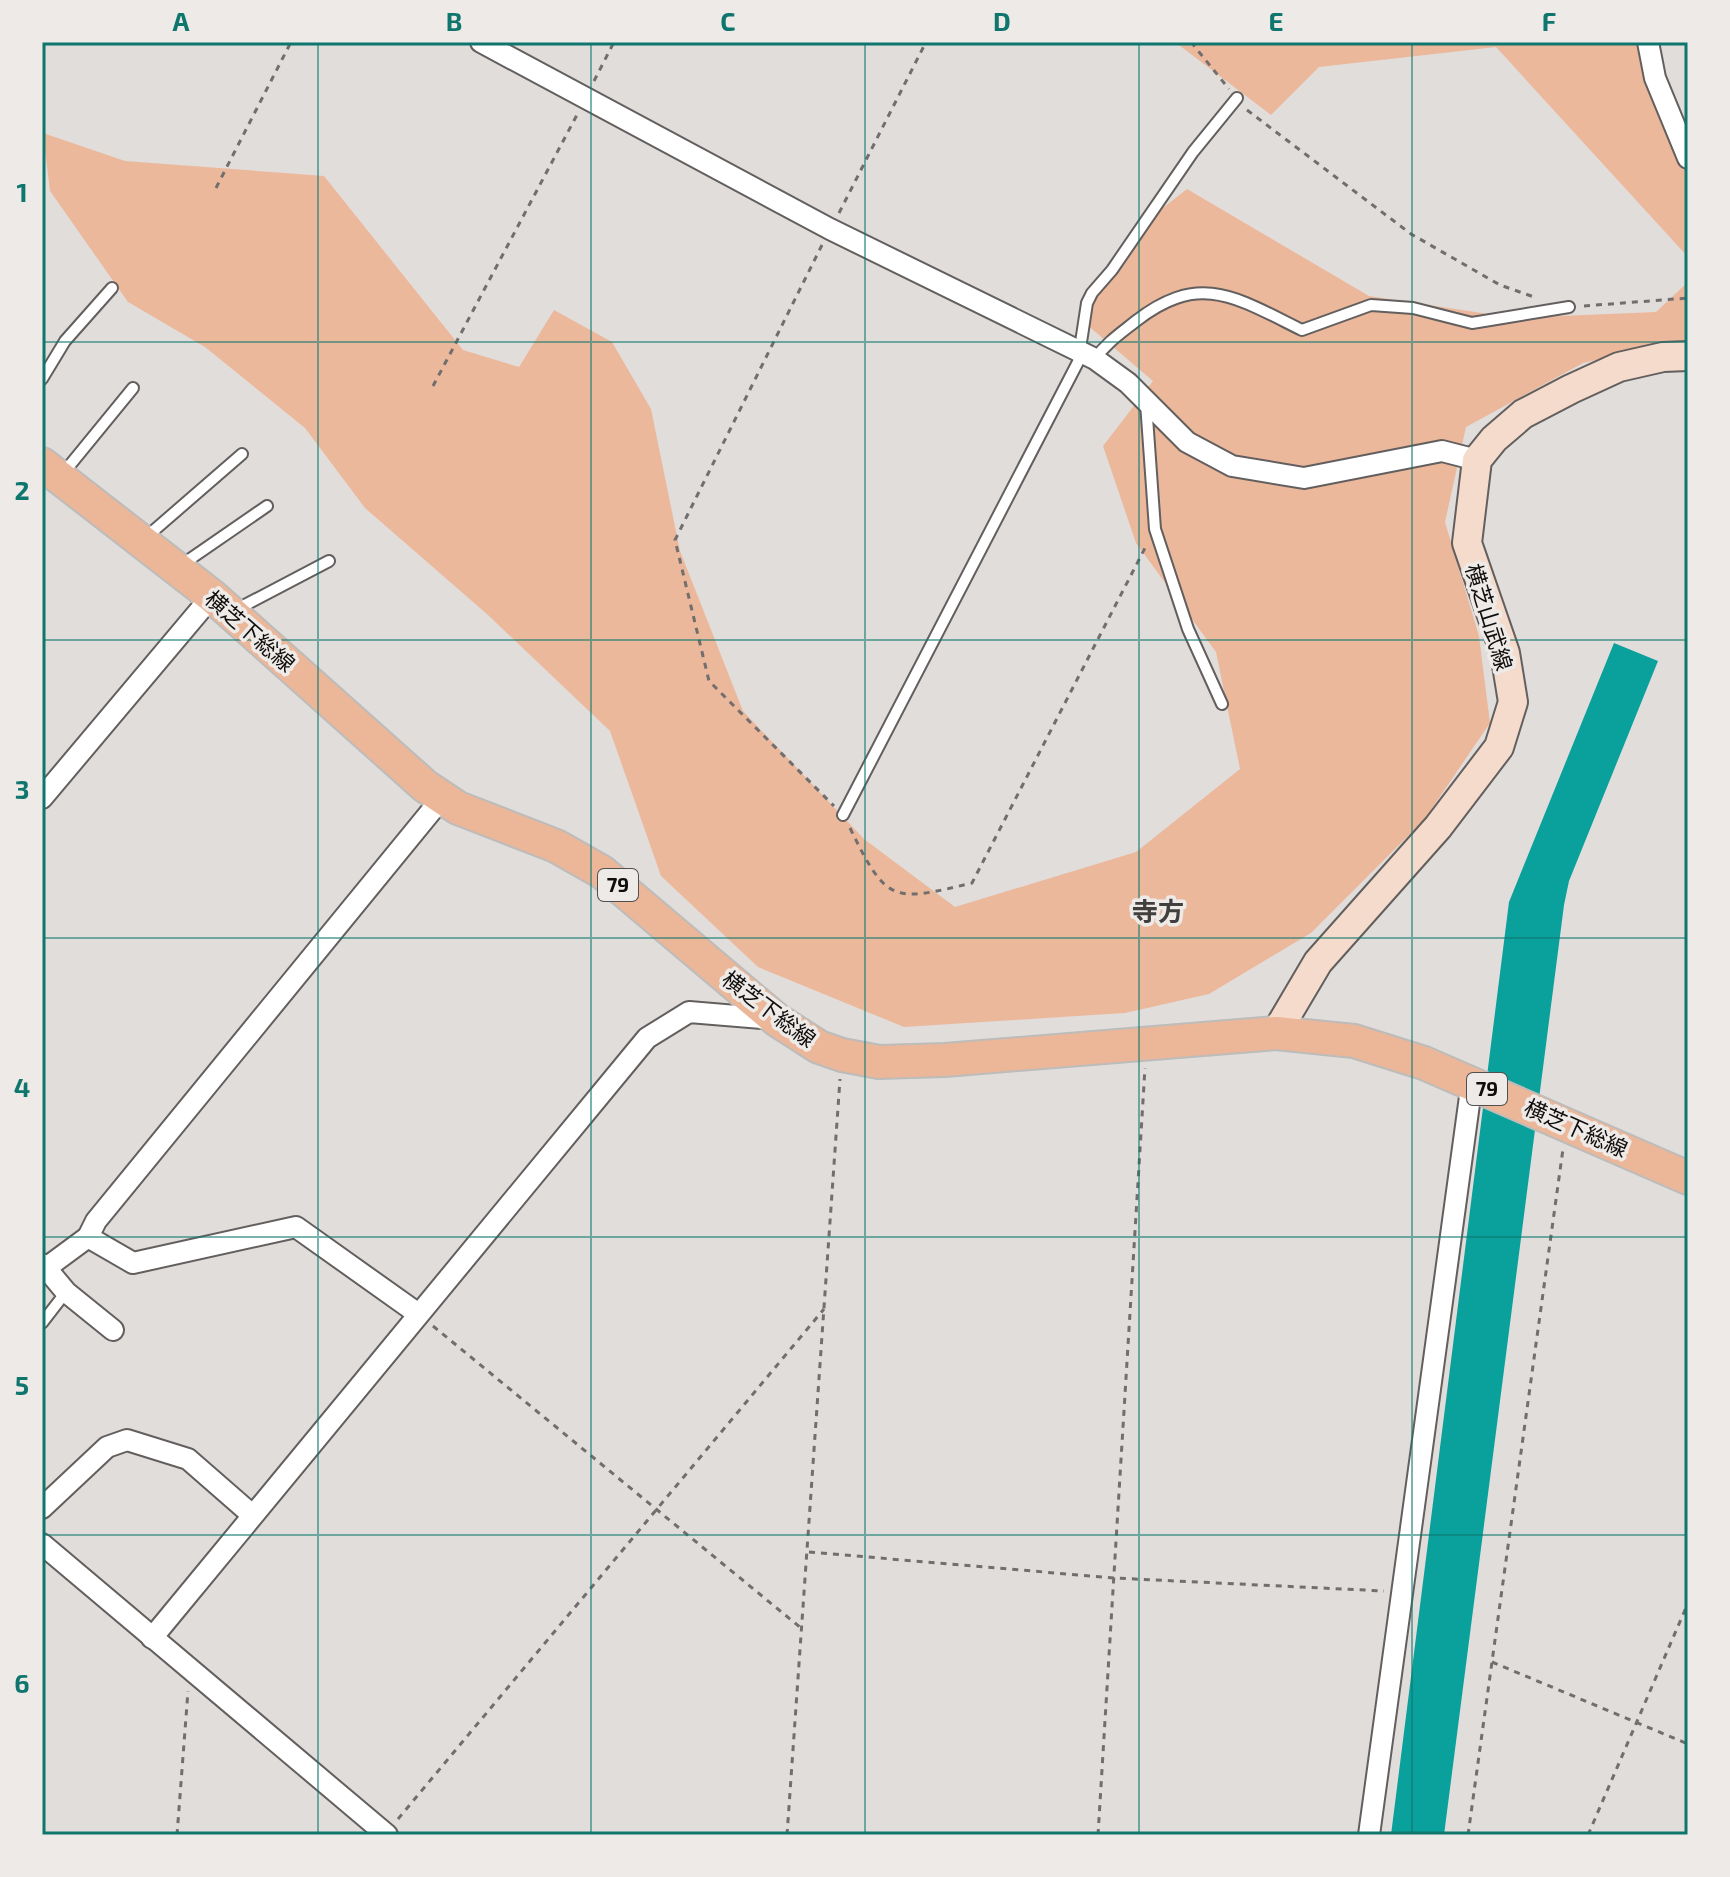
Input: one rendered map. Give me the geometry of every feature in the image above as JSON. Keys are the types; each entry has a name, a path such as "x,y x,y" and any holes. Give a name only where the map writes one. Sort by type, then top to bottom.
{"main road":[{"path":"1477,460 1494,439 1523,414 1571,389 1619,367 1663,357 1688,356"},
{"name":"横芝山武線","path":"1276,1033 1318,962 1438,827 1499,747 1513,702 1505,653 1467,543 1477,460"},
{"name":"横芝下総線","path":"51,471 223,606 442,798 484,820 556,846 602,872 777,1020 819,1047 879,1062 945,1060 1276,1033 1354,1041 1472,1082 1688,1178"}],"street":[{"path":"481,42 830,229 1087,356 1146,401 1187,442 1232,466 1304,478 1442,451 1477,460"},
{"path":"1648,42 1655,78 1688,158"},
{"path":"42,798 223,606"},
{"path":"113,1330 66,1292 44,1266 88,1237 96,1221 442,798"},
{"path":"152,1638 251,1514 647,1038 689,1012 777,1020"},
{"path":"1369,1835 1472,1082"},
{"path":"88,1237 133,1263 296,1227 417,1313"},
{"path":"42,1508 107,1447 127,1440 188,1459 251,1514"},
{"path":"42,1544 386,1834"}],"lane":[{"path":"1087,356 1087,303 1092,293 1112,270 1193,152 1237,98"},
{"path":"42,379 65,341 112,288"},
{"path":"843,815 1078,362 1155,306 1176,295 1199,292 1241,301 1302,330 1371,305 1413,308 1472,323 1569,307"},
{"path":"51,471 133,388"},
{"path":"1146,401 1155,529 1188,629 1222,704"},
{"path":"141,541 242,454"},
{"path":"177,569 267,506"},
{"path":"223,606 245,605 329,561"},
{"path":"42,1323 66,1292"}],"path":[{"path":"216,188 291,42"},
{"path":"433,386 614,42"},
{"path":"683,517 926,42"},
{"path":"1191,42 1249,113 1411,234 1500,285 1569,307 1688,298"},
{"path":"1098,1835 1144,1091 1142,1044"},
{"path":"787,1835 842,1055"},
{"path":"1468,1835 1566,1124"},
{"path":"386,1834 824,1309"},
{"path":"417,1313 801,1628"},
{"path":"807,1552 1114,1578 1403,1592"},
{"path":"1588,1835 1688,1603"},
{"path":"1492,1662 1688,1744"},
{"path":"177,1835 190,1671"}],"shaded area":[{"path":"1175,42 1637,42 1688,156 1688,257 1496,47 1319,67 1271,115"},
{"path":"43,133 125,161 324,176 463,350 519,367 554,310 612,342 651,409 680,551 743,711 864,839 955,907 1136,852 1240,769 1216,652 1136,543 1103,446 1153,381 1079,318 1132,232 1187,189 1369,296 1515,318 1656,312 1688,282 1688,339 1583,363 1466,427 1445,522 1479,636 1490,723 1424,820 1311,933 1209,994 1125,1013 904,1027 758,967 661,876 610,731 488,615 365,508 305,428 205,347 128,302 50,191"}],"water":[{"path":"1614,643 1658,661 1569,881 1564,905 1444,1835 1391,1835 1509,902"}],"district":[{"name":"寺方","path":"1158,912"}]}
